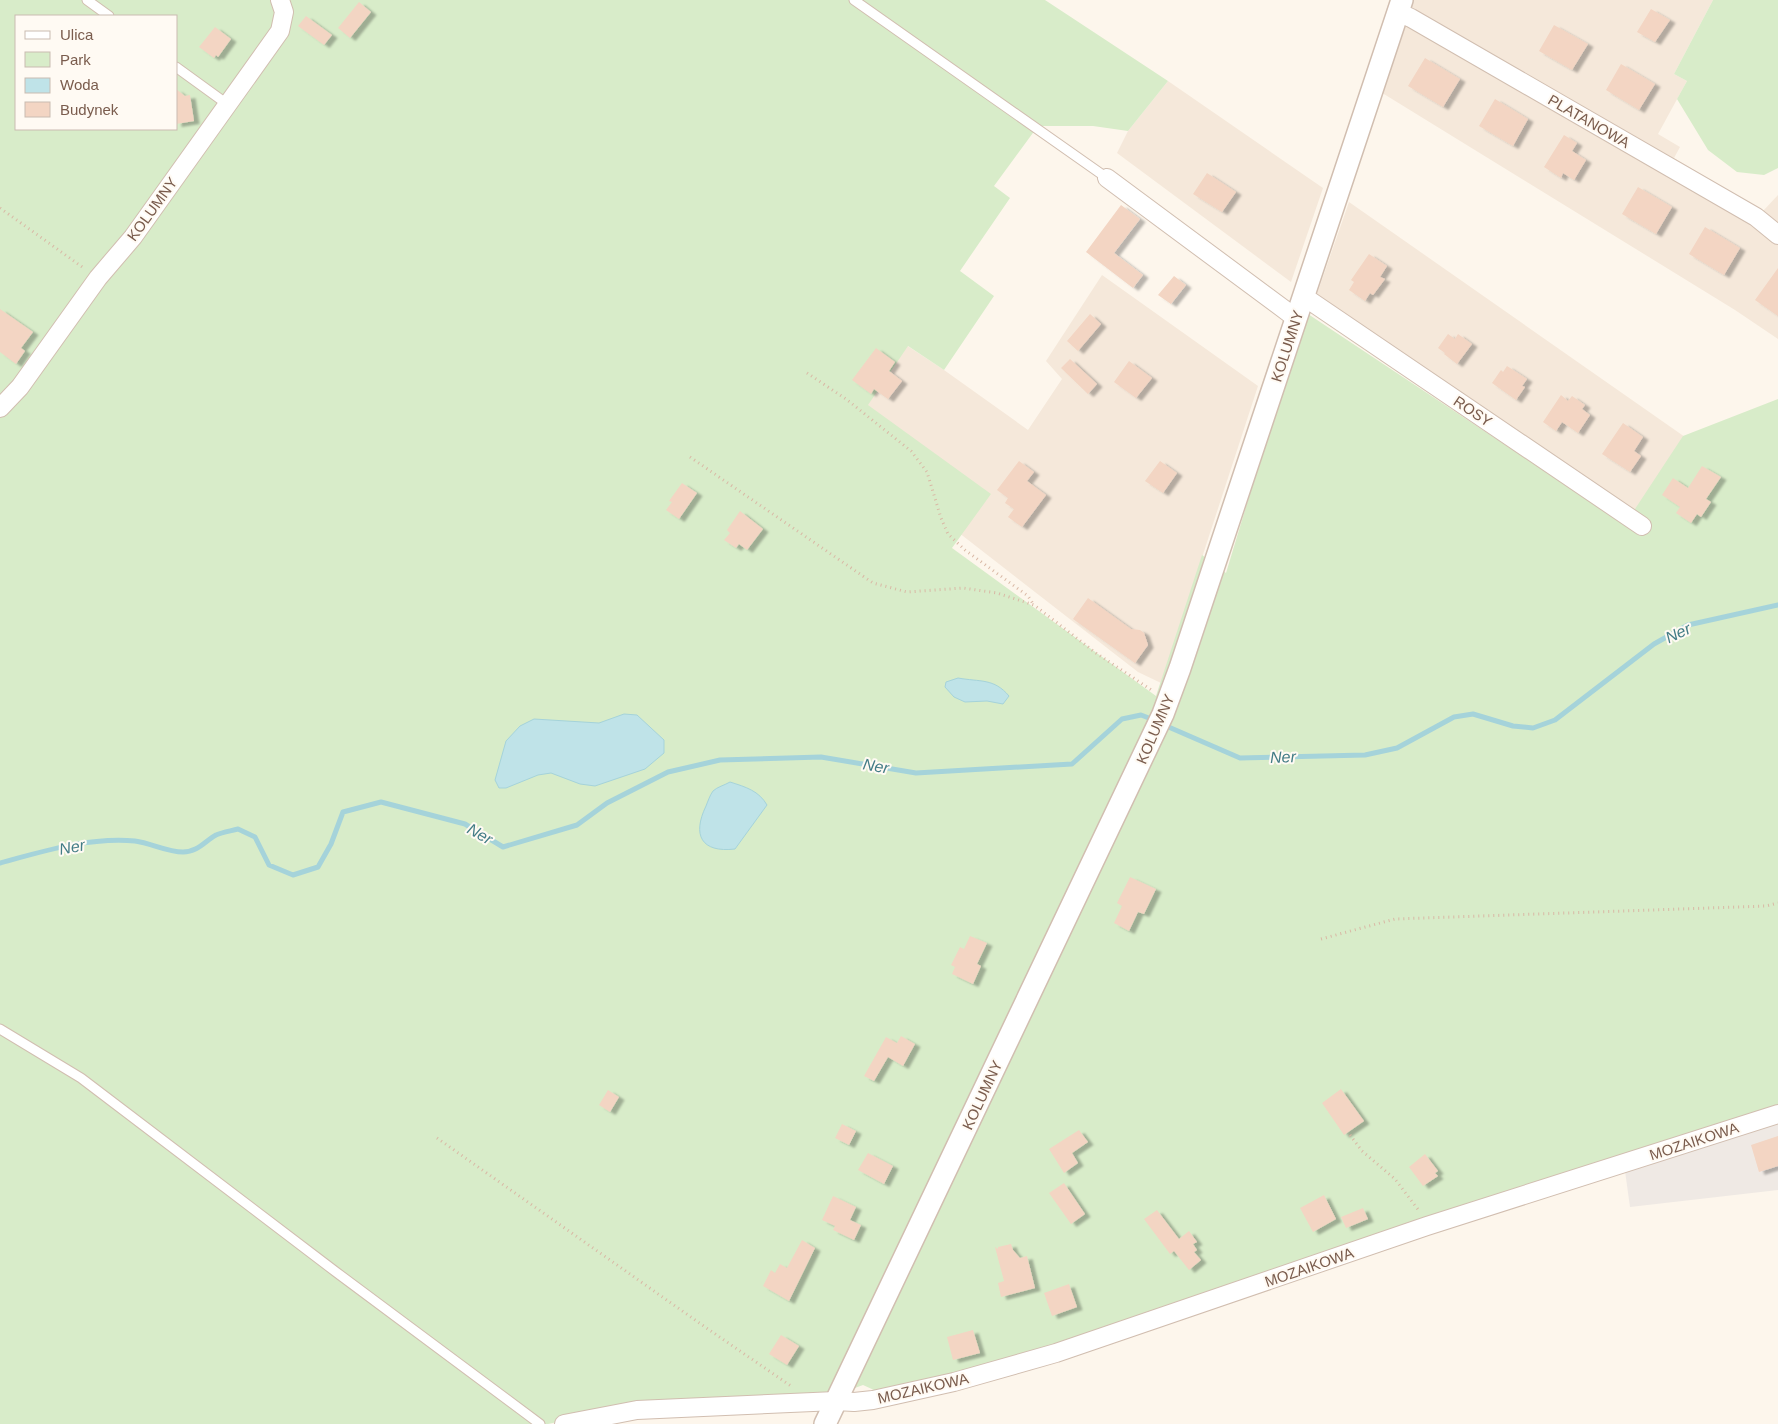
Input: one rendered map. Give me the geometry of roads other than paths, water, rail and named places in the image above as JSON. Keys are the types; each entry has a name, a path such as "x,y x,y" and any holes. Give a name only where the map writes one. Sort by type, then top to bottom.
{"street":[{"name":"KOLUMNY","path":"0,408 20,387 98,278 133,237 280,31 284,12 280,0"},
{"name":"KOLUMNY","path":"825,1424 1166,707 1400,6"},
{"name":"PLATANOWA","path":"1400,6 1411,18 1756,218 1778,235"},
{"name":"ROSY","path":"1107,178 1289,313 1300,306 1642,526"},
{"name":"MOZAIKOWA","path":"564,1424 637,1410 873,1400 954,1382 1056,1353 1427,1226 1778,1114"}],"lane":[{"path":"87,0 108,15"},
{"path":"854,0 1107,178"},
{"path":"178,68 227,104"},
{"path":"0,1029 81,1078 540,1424"}],"water":[{"path":"958,678 992,683 1009,696 1003,704 987,701 965,702 954,697 945,687 946,682"},
{"path":"624,714 637,715 664,740 664,753 645,769 595,786 580,784 551,773 538,775 506,788 499,788 495,780 506,741 520,726 534,719 599,723"},
{"path":"730,782 756,793 767,805 735,849 714,848 702,840 700,826 702,816 713,791"}],"waterway":[{"name":"Ner","path":"1164,725 1240,758 1365,755 1397,748 1454,717 1473,714 1513,726 1533,728 1555,720 1654,644 1688,625 1778,605"},
{"name":"Ner","path":"0,863 67,846 118,840 135,841 171,851 188,852 216,835 238,829 255,837 269,865 293,875 318,867 331,844 343,812 381,802 465,824 503,847 577,825 607,803 668,772 720,760 821,757 916,773 1072,764 1122,719 1141,715 1154,720"}]}
